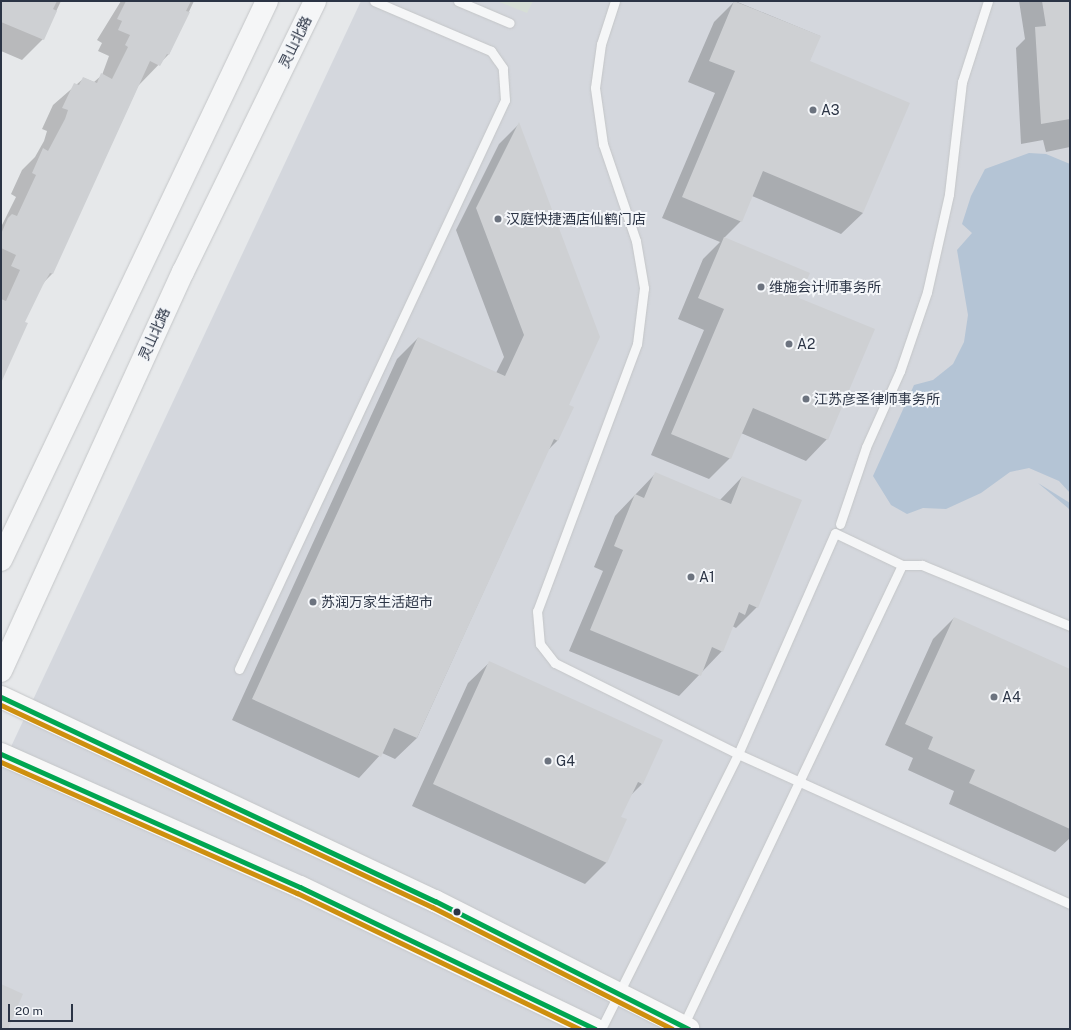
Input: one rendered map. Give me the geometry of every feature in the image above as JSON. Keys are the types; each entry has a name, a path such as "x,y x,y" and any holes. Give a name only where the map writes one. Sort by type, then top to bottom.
{"main road":[{"path":"1,697 435,901 684,1028"},
{"path":"1,754 300,887 595,1029"}],"street":[{"path":"1,560 267,1"},
{"name":"灵山北路","path":"1,671 183,272 315,1"}],"lane":[{"path":"239,669 505,100 504,74 491,51 374,1"},
{"path":"458,1 510,23"},
{"path":"615,1 601,44 595,88 603,144 636,241 644,288 637,344 537,611 540,644 555,663 738,754 798,783 1070,904"},
{"path":"840,524 866,447 900,371 927,292 949,194 962,82 988,1"},
{"path":"601,1029 738,754 836,533 902,566 922,565 1070,626"},
{"path":"684,1028 798,783 902,566"}],"shaded area":[{"path":"361,1 1070,1 1070,1029 1,1029 1,768"},
{"path":"497,1 533,1 527,13"}],"water":[{"path":"1029,153 1046,154 1070,164 1070,493 1059,481 1029,468 1010,472 981,493 946,509 923,508 907,514 891,505 873,476 914,385 933,380 953,364 964,342 968,315 957,250 972,233 962,224 971,196 985,169"},
{"path":"1038,483 1070,503 1070,511 1068,508"}],"building":[{"path":"1,1 57,1 53,9 57,11 44,40 1,22"},
{"path":"126,1 191,1 186,11 190,12 169,55 167,54 160,66 150,61 53,274 50,273 43,285 25,322 28,323 1,383 1,299 6,301 20,270 11,266 16,255 1,248 1,234 8,218 12,214 17,216 36,175 32,173 43,148 48,151 65,119 68,110 62,108 74,83 79,85 83,77 97,83 101,73 112,79 128,47 125,45 130,35 118,30 122,21 117,19"},
{"name":"A3","path":"734,1 821,36 810,61 910,103 863,213 763,171 742,222 682,197 735,71 709,61"},
{"path":"1042,1 1070,1 1070,119 1041,124 1035,27 1046,26"},
{"path":"519,122 600,337 569,405 574,407 558,441 554,439 417,738 394,728 381,757 252,699 418,337 505,376 524,335 476,208"},
{"name":"A2","path":"724,237 810,273 799,298 875,329 828,440 753,408 731,459 671,434 724,309 698,298"},
{"name":"A1","path":"655,472 731,504 742,476 802,500 758,608 749,604 745,615 739,612 723,652 712,647 701,676 590,630 623,550 614,546 635,494 644,498"},
{"name":"A4","path":"954,617 1070,669 1070,829 969,783 975,770 928,749 933,737 905,724"},
{"name":"G4","path":"489,661 663,740 643,784 638,782 621,817 627,819 607,863 433,784"},
{"path":"1,984 23,994 8,1029 1,1029"}],"transit line":[{"path":"1,697 435,901 688,1029"},
{"path":"1,705 432,907 672,1029"},
{"path":"1,754 300,887 595,1029"},
{"path":"1,762 297,893 579,1029"}],"place":[{"name":"A3","path":"813,110"},
{"name":"汉庭快捷酒店仙鹤门店","path":"498,219"},
{"name":"维施会计师事务所","path":"761,287"},
{"name":"A2","path":"789,344"},
{"name":"江苏彦圣律师事务所","path":"806,399"},
{"name":"A1","path":"691,577"},
{"name":"苏润万家生活超市","path":"313,602"},
{"name":"A4","path":"994,697"},
{"name":"G4","path":"548,761"}]}
